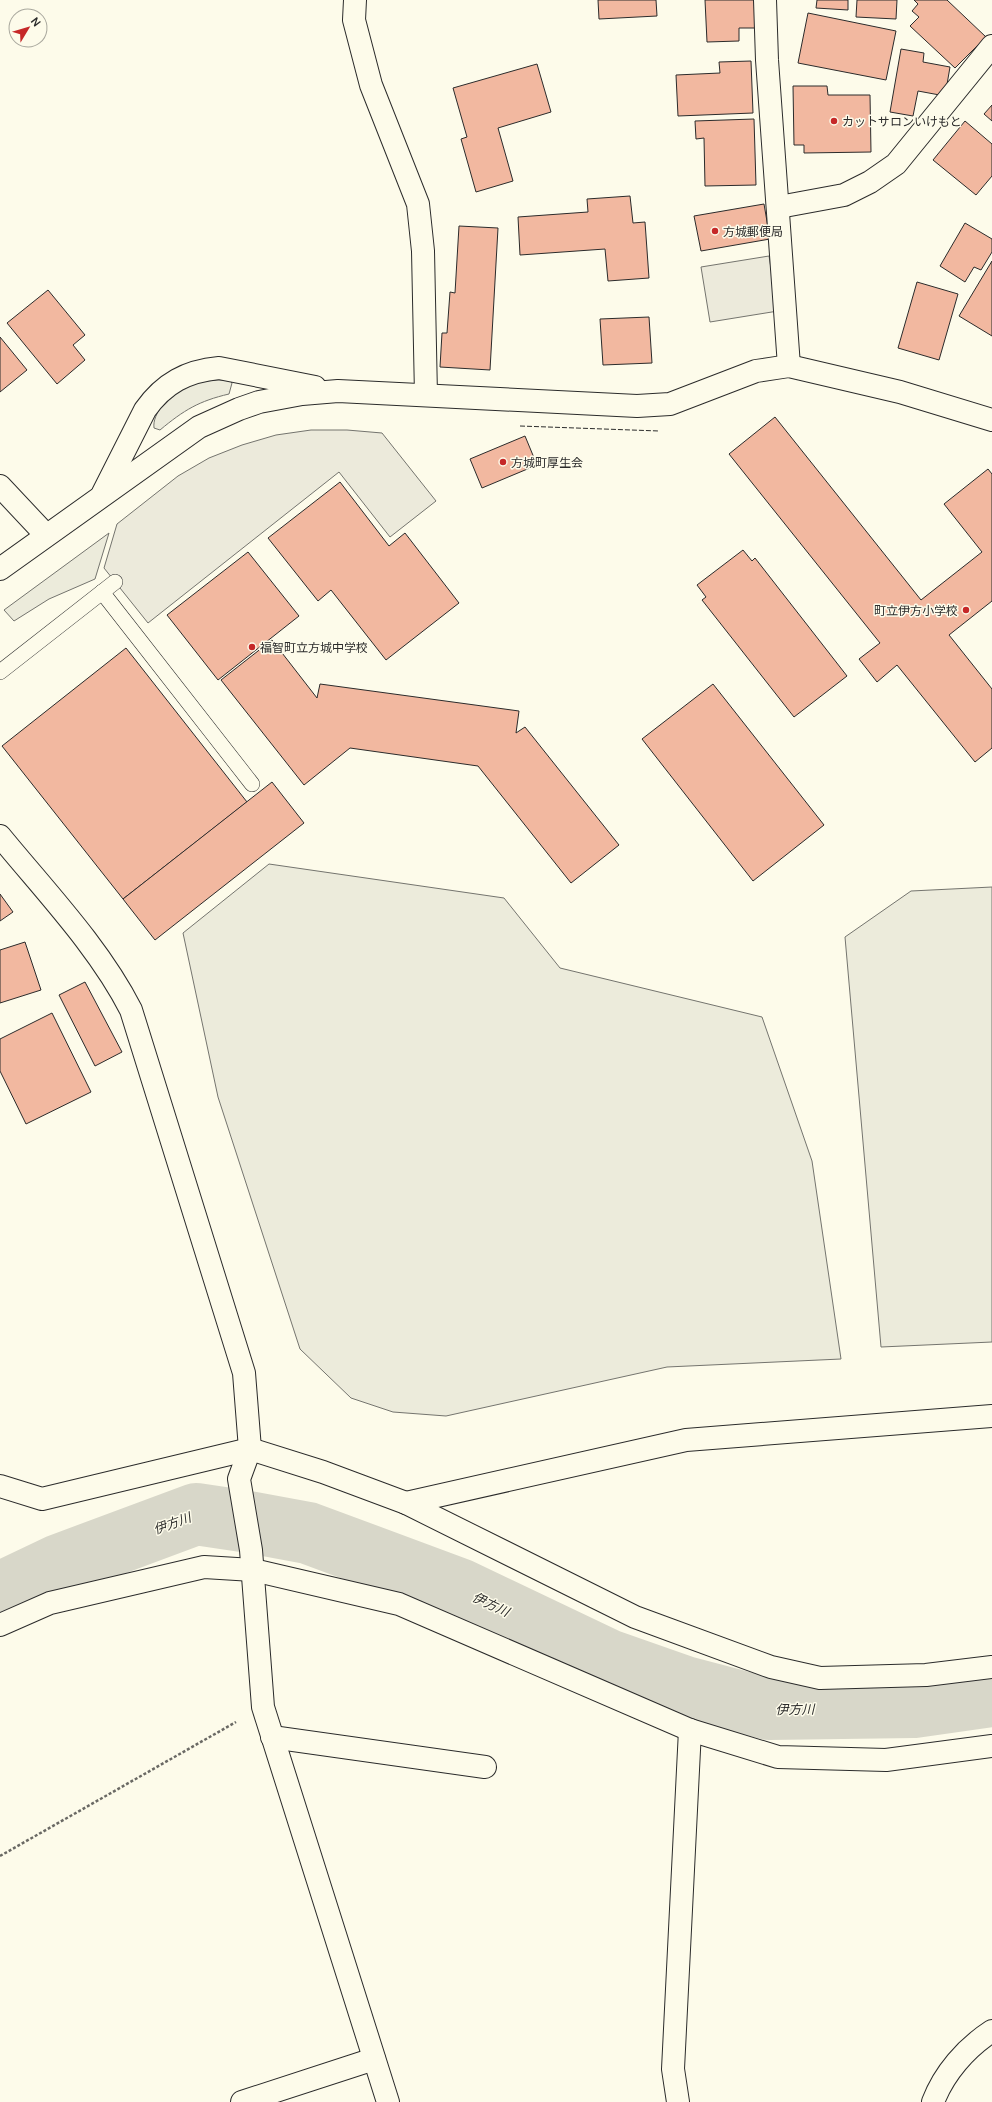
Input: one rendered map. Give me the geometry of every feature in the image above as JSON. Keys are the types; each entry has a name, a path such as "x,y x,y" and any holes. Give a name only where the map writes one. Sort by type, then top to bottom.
{"street":[{"path":"356,0 354,20 371,85 418,204 423,251 426,395"},
{"path":"765,0 767,60 779,207 789,366"},
{"path":"779,207 844,195 870,182 896,164 992,46"},
{"path":"102,496 145,410 153,398 176,379 204,369 219,368 338,391 637,406 670,404 756,371 789,366 900,392 992,420"},
{"path":"0,569 180,439 218,417 252,404 281,397 338,391"},
{"path":"0,486 46,535"},
{"path":"0,836 102,961 117,984 130,1010 244,1373 250,1449 239,1478 252,1560 263,1707 388,2102"},
{"path":"406,1503 686,1440 992,1416"},
{"path":"0,1486 42,1499 250,1449 323,1472 406,1503 635,1617 771,1667 820,1678 926,1675 992,1667"},
{"path":"0,1625 50,1603 204,1567 252,1560 399,1604 690,1730 778,1757 886,1760 992,1746"},
{"path":"678,2102 673,2069 690,1730"},
{"path":"272,1737 485,1767"},
{"path":"933,2102 938,2087 960,2058 992,2031"},
{"path":"242,2102 374,2059"}],"lane":[{"path":"0,672 115,582"},
{"path":"102,592 252,784"}],"path":[{"path":"0,1856 263,1707"}],"shaded area":[{"path":"769,256 778,311 710,322 701,267"},
{"path":"217,380 229,380 232,383 229,394 192,407 160,430 154,428 154,422 159,410 163,404 178,390 191,384"},
{"path":"311,430 347,430 382,433 436,501 390,537 339,472 148,623 104,568 117,524 178,476 209,458 242,445 276,435"},
{"path":"109,533 95,579 49,599 14,621 4,610"},
{"path":"269,864 504,898 560,968 762,1017 812,1161 841,1359 667,1367 446,1416 393,1412 351,1398 300,1349 218,1097 183,933"},
{"path":"992,887 992,1342 881,1347 845,937 911,891"}],"building":[{"path":"598,0 656,0 657,16 599,19"},
{"path":"705,0 759,0 761,28 739,28 739,41 707,42"},
{"path":"817,0 848,0 848,10 816,8"},
{"path":"857,0 897,0 896,19 856,17"},
{"path":"914,0 947,0 986,37 955,68 910,26 919,17 912,11 918,4"},
{"path":"808,13 896,31 886,80 798,63"},
{"path":"901,49 924,53 923,62 950,67 945,96 918,91 913,116 890,112"},
{"path":"751,61 753,113 678,116 676,75 720,73 719,62"},
{"path":"537,64 551,112 498,128 513,181 476,192 461,139 467,137 453,88"},
{"path":"793,86 827,86 828,95 870,95 871,152 804,153 804,145 794,145"},
{"path":"992,105 992,121 984,114"},
{"path":"754,119 756,185 705,186 704,138 696,139 695,121"},
{"path":"965,121 992,144 992,176 976,195 933,160"},
{"path":"630,196 633,223 645,222 649,278 608,281 605,249 520,255 518,217 588,212 587,199"},
{"path":"764,204 770,239 701,251 694,216"},
{"path":"965,223 992,239 992,252 981,270 974,267 965,282 940,266"},
{"path":"459,226 498,228 490,370 440,367 442,333 447,333 450,292 455,293"},
{"path":"992,261 992,336 959,316"},
{"path":"917,282 958,294 939,360 898,348"},
{"path":"48,290 85,335 73,345 85,360 57,384 7,323"},
{"path":"649,317 652,363 603,365 600,319"},
{"path":"0,337 27,370 0,392"},
{"path":"775,417 921,600 982,552 944,504 988,469 992,474 992,601 949,635 992,689 992,748 975,762 897,665 877,682 859,659 880,643 729,454"},
{"name":"方城町厚生会","path":"525,436 537,465 482,488 470,459"},
{"path":"340,482 389,546 405,533 459,603 386,660 331,590 318,601 268,538"},
{"path":"743,550 752,561 755,558 847,676 794,717 702,600 706,597 697,585"},
{"path":"248,552 299,616 218,680 167,615"},
{"path":"272,640 317,698 320,684 519,711 516,733 525,727 619,845 571,883 478,766 350,748 304,785 221,680"},
{"path":"126,648 247,802 123,899 2,746"},
{"path":"713,684 824,825 753,881 642,739"},
{"path":"272,782 304,823 155,940 123,899"},
{"path":"0,894 13,912 0,921"},
{"path":"25,942 41,990 0,1003 0,950"},
{"path":"85,982 122,1052 95,1066 59,995"},
{"path":"52,1013 91,1092 26,1124 0,1071 0,1039"}],"waterway":[{"name":"伊方川","path":"0,1593 59,1565 196,1514 308,1533 459,1589 608,1660 685,1687 769,1709 914,1707 992,1696"}],"fence":[{"path":"520,426 659,431"}],"place":[{"name":"カットサロンいけもと","path":"834,121"},
{"name":"方城郵便局","path":"715,231"},
{"name":"方城町厚生会","path":"503,462"},
{"name":"町立伊方小学校","path":"966,610"},
{"name":"福智町立方城中学校","path":"252,647"}]}
